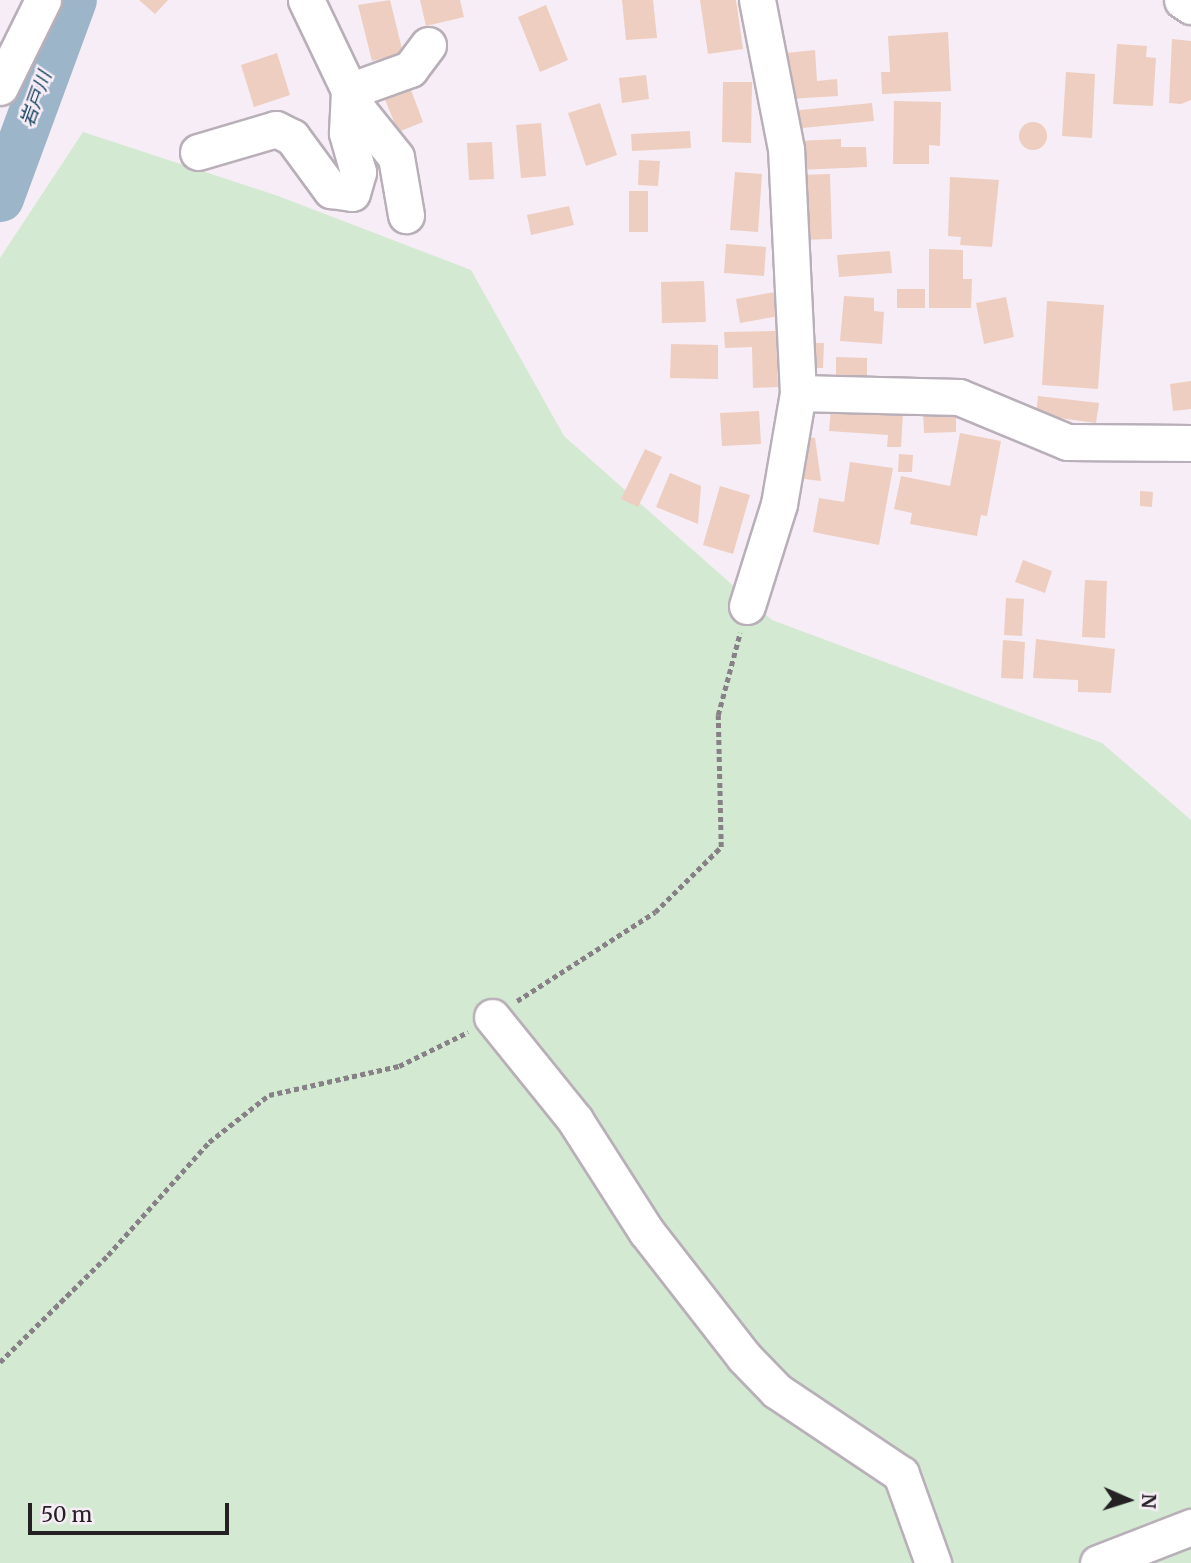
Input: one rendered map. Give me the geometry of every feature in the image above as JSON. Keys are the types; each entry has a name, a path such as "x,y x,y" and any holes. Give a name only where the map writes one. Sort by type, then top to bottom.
{"street":[{"path":"0,87 43,0"},
{"path":"306,0 349,91 396,158 406,215"},
{"path":"747,606 779,504 798,393 786,149 757,0"},
{"path":"1182,0 1191,6"},
{"path":"349,91 410,69 428,45"},
{"path":"198,152 276,129 292,136 331,190 352,193 358,172 347,133 349,91"},
{"path":"798,393 959,397 1067,442 1191,443"},
{"path":"492,1017 575,1120 646,1231 744,1357 776,1391 901,1474 933,1563"},
{"path":"1098,1563 1191,1527"}],"path":[{"path":"0,1362 108,1255 209,1142 269,1095 398,1066 492,1017 655,912 721,847 718,715 747,606"}],"green space":[{"path":"83,132 278,196 471,270 564,436 772,620 1102,743 1191,820 1191,1563 0,1563 0,258"}],"building":[{"path":"139,0 168,0 155,14"},
{"path":"390,0 403,53 372,61 358,5"},
{"path":"420,0 460,0 464,17 426,26"},
{"path":"622,0 653,0 657,38 626,40"},
{"path":"700,0 736,0 743,49 708,54"},
{"path":"546,5 568,60 540,72 518,17"},
{"path":"948,32 951,91 882,94 881,72 890,72 888,36"},
{"path":"1172,39 1191,41 1191,100 1181,104 1169,103"},
{"path":"1117,44 1147,46 1146,57 1156,58 1153,106 1113,104"},
{"path":"815,50 817,81 837,79 838,96 789,99 786,53"},
{"path":"277,53 290,95 254,107 241,65"},
{"path":"1066,72 1095,74 1092,138 1062,136"},
{"path":"646,75 649,99 622,103 619,78"},
{"path":"408,82 423,122 398,132 382,92"},
{"path":"723,82 752,82 751,143 722,142"},
{"path":"894,101 941,102 940,146 929,145 929,164 893,164"},
{"path":"600,103 617,155 586,166 568,113"},
{"path":"872,103 874,121 792,129 790,111"},
{"path":"1033,122 1043,126 1047,136 1043,146 1033,150 1023,146 1019,136 1023,126"},
{"path":"541,123 546,176 521,178 516,125"},
{"path":"690,131 691,148 632,151 631,134"},
{"path":"841,139 841,147 866,147 867,167 797,170 796,141"},
{"path":"492,142 494,179 469,180 467,143"},
{"path":"639,160 660,161 658,186 638,185"},
{"path":"735,172 762,174 758,232 730,230"},
{"path":"830,174 832,239 800,240 799,175"},
{"path":"950,177 999,180 992,247 960,245 961,237 948,236"},
{"path":"629,191 648,191 648,232 629,232"},
{"path":"569,206 574,225 531,235 527,215"},
{"path":"726,244 766,247 764,276 724,273"},
{"path":"929,249 963,250 963,279 972,279 971,308 929,308"},
{"path":"890,251 892,273 839,277 837,255"},
{"path":"704,281 706,322 662,323 661,282"},
{"path":"897,289 925,289 925,308 897,308"},
{"path":"775,292 779,316 740,323 736,299"},
{"path":"844,296 874,298 874,311 884,312 882,344 840,341"},
{"path":"1006,297 1014,337 984,344 976,303"},
{"path":"1047,301 1104,305 1098,389 1042,385"},
{"path":"776,331 778,387 753,388 752,347 725,348 724,332"},
{"path":"807,343 824,343 823,368 806,368"},
{"path":"671,344 718,345 718,379 670,378"},
{"path":"836,357 867,358 867,382 836,381"},
{"path":"1191,381 1191,409 1173,411 1170,384"},
{"path":"1038,396 1099,403 1096,423 1036,415"},
{"path":"831,408 903,412 901,447 887,447 888,435 829,431"},
{"path":"956,408 956,432 924,433 923,409"},
{"path":"759,411 761,444 722,446 720,413"},
{"path":"960,433 1001,441 987,516 981,515 977,536 910,524 912,513 894,509 901,476 950,486"},
{"path":"800,436 815,438 821,481 795,478"},
{"path":"645,449 662,457 638,507 621,499"},
{"path":"899,454 913,455 912,472 898,472"},
{"path":"850,462 893,468 879,545 813,532 819,498 844,502"},
{"path":"670,473 701,486 698,524 656,507"},
{"path":"720,486 750,495 733,554 703,545"},
{"path":"1140,491 1153,492 1152,507 1140,506"},
{"path":"1023,560 1052,571 1045,593 1015,582"},
{"path":"1085,580 1107,581 1105,638 1082,637"},
{"path":"1006,598 1024,599 1022,636 1004,635"},
{"path":"1036,639 1115,649 1111,693 1078,692 1078,680 1033,678"},
{"path":"1003,640 1025,642 1023,679 1001,678"}],"waterway":[{"name":"岩戸川","path":"0,198 73,0"}]}
